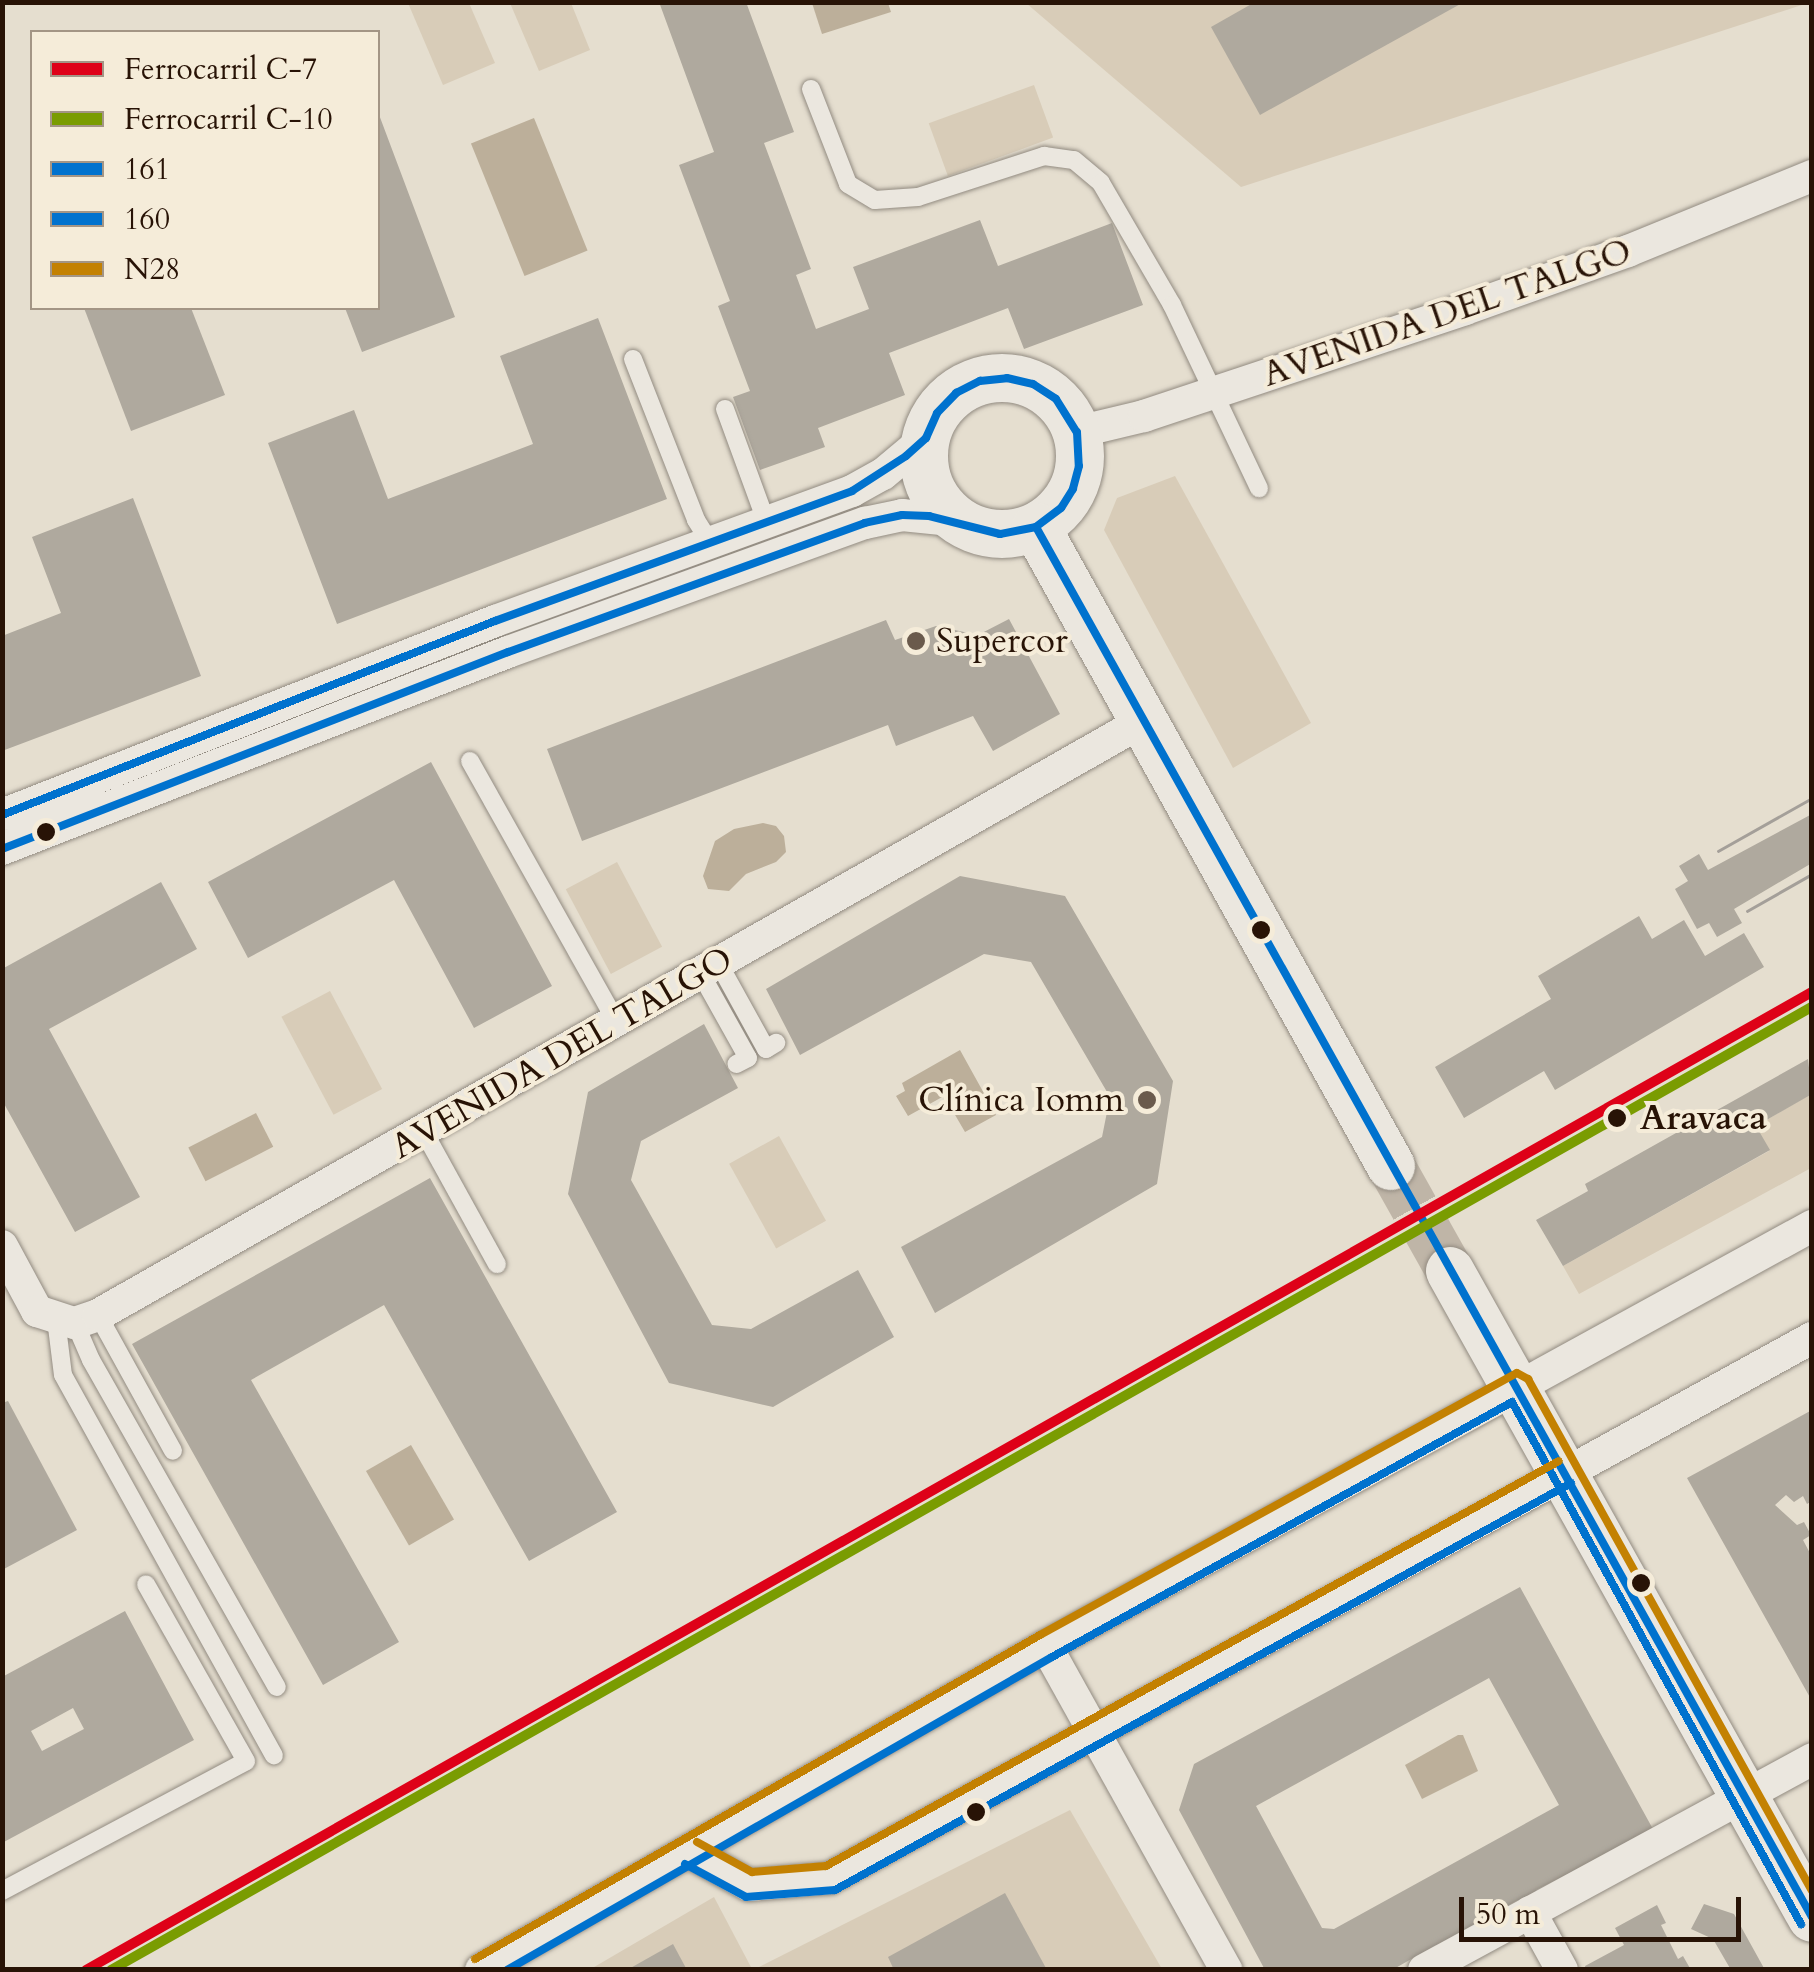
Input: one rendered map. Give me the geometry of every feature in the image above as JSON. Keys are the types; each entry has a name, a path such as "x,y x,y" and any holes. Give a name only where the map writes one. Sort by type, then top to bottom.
{"street":[{"name":"AVENIDA DEL TALGO","path":"1077,432 1212,395 1628,251 1812,176"},
{"path":"2,850 508,652 864,523 902,516 959,522 1000,534 1036,528 1060,508 1073,488 1079,466 1077,432 1056,400 1033,384 1007,378 980,381 956,394 937,413 926,438 924,461 929,484 941,505 959,522"},
{"path":"2,815 852,491 883,474 926,438"},
{"path":"1036,528 1391,1166"},
{"name":"AVENIDA DEL TALGO","path":"76,1319 424,1132 1145,720"},
{"path":"481,1970 1046,1646 1812,1226"},
{"path":"2,1246 13,1292 37,1312 76,1319"},
{"path":"1450,1270 1812,1918"},
{"path":"691,1852 750,1885 830,1878 1812,1338"},
{"path":"1046,1646 1226,1970"},
{"path":"1424,1970 1812,1759"},
{"path":"1530,1912 1562,1970"}],"lane":[{"path":"811,89 848,184 875,200 918,197 1044,156 1074,160 1101,183 1172,304 1212,395 1260,488"},
{"path":"633,358 696,520 710,542"},
{"path":"725,409 766,521"},
{"path":"470,760 618,1023"},
{"path":"709,969 766,1049 776,1044"},
{"path":"709,969 748,1058 736,1064"},
{"path":"424,1132 497,1264"},
{"path":"76,1319 173,1451"},
{"path":"76,1319 91,1360 278,1688"},
{"path":"76,1319 63,1375 274,1754"},
{"path":"2,1891 246,1761 146,1584"}],"shaded area":[{"path":"1811,2 1241,187 1026,3"},
{"path":"408,3 469,3 495,63 443,85"},
{"path":"510,3 571,3 590,50 539,71"},
{"path":"812,3 888,3 891,12 822,34"},
{"path":"1034,85 1053,138 948,176 929,123"},
{"path":"534,118 588,251 525,276 471,143"},
{"path":"1175,476 1311,723 1233,768 1104,530 1117,498"},
{"path":"763,823 776,826 784,836 786,852 776,862 746,874 729,891 708,889 703,876 715,841 734,829"},
{"path":"617,862 662,947 611,974 566,889"},
{"path":"330,991 382,1089 334,1115 281,1017"},
{"path":"960,1050 996,1115 965,1132 944,1096 908,1116 896,1096 905,1091 902,1083"},
{"path":"1811,1094 1811,1168 1579,1294 1563,1266 1769,1151 1756,1126"},
{"path":"256,1113 273,1147 206,1181 188,1148"},
{"path":"779,1136 826,1221 776,1248 729,1164"},
{"path":"411,1445 454,1519 409,1545 366,1471"},
{"path":"1463,1735 1478,1771 1422,1799 1405,1765"},
{"path":"1070,1810 1162,1969 753,1970"},
{"path":"714,1897 752,1969 589,1970"}],"building":[{"path":"659,2 746,2 794,132 764,143 811,269 796,275 816,329 869,309 853,267 980,220 998,266 1112,223 1143,305 1024,349 1008,308 889,353 905,395 818,428 825,447 760,470 733,397 750,391 718,306 730,301 679,165 714,152"},
{"path":"1255,2 1464,2 1260,115 1211,27"},
{"path":"380,117 455,317 362,352 346,310 380,310"},
{"path":"85,310 192,310 225,395 131,431"},
{"path":"598,318 667,499 337,624 268,443 354,410 388,499 533,444 500,356"},
{"path":"133,498 201,676 2,751 2,636 61,613 32,537"},
{"path":"1009,619 1060,714 993,751 973,716 896,746 888,725 582,841 547,749 886,620 895,640 936,626 978,635"},
{"path":"431,762 552,986 474,1028 394,880 248,958 208,882"},
{"path":"1812,814 1812,863 1734,909 1742,923 1717,937 1709,923 1697,929 1675,889 1688,881 1679,866 1699,854 1708,870"},
{"path":"960,876 1065,896 1173,1081 1157,1184 935,1313 901,1247 1102,1137 1110,1097 1031,962 984,954 800,1055 766,989"},
{"path":"161,882 197,949 49,1029 140,1197 75,1232 2,1100 2,969"},
{"path":"1639,916 1652,939 1684,920 1705,956 1744,933 1764,967 1555,1090 1544,1071 1464,1118 1435,1067 1551,999 1538,976"},
{"path":"704,1024 738,1088 641,1141 631,1180 712,1325 751,1329 858,1270 894,1337 773,1407 669,1383 568,1194 588,1092"},
{"path":"1808,1059 1812,1094 1756,1126 1770,1150 1563,1266 1536,1220 1588,1191 1585,1184"},
{"path":"430,1178 617,1512 529,1561 384,1305 251,1380 399,1642 323,1685 132,1344"},
{"path":"8,1401 77,1530 2,1570 2,1403"},
{"path":"1812,1410 1812,1501 1807,1504 1803,1496 1794,1502 1786,1495 1775,1505 1797,1525 1804,1522 1811,1535 1803,1540 1812,1557 1812,1701 1687,1478"},
{"path":"1520,1587 1654,1831 1536,1890 1539,1896 1521,1906 1518,1900 1453,1936 1440,1952 1436,1945 1392,1970 1265,1970 1179,1810 1194,1764","holes":["1489,1678 1559,1805 1334,1929 1322,1928 1256,1806"]},
{"path":"125,1611 194,1740 2,1843 2,1677","holes":["73,1708 84,1729 42,1751 31,1731"]},
{"path":"1005,1893 1047,1970 894,1970 888,1957"},
{"path":"1704,1904 1734,1914 1765,1970 1731,1970 1713,1939 1691,1929"},
{"path":"1657,1905 1666,1923 1661,1925 1678,1959 1683,1956 1691,1970 1586,1970 1585,1966 1624,1945 1615,1928"},
{"path":"673,1944 687,1970 627,1970"}],"tunnel":[{"path":"1391,1166 1450,1271"}],"tram line":[{"path":"1718,851 1812,798"},
{"path":"1747,911 1812,874"}],"rail line":[{"name":"C-7","path":"86,1970 1812,992"},
{"name":"C-10","path":"111,1970 1812,1007"}],"transit line":[{"name":"161","path":"2,815 495,621 852,491 906,456 926,438 937,413 956,393 980,381 1007,378 1033,384 1056,399 1077,432 1079,466 1073,489 1061,508 1036,527 1000,534 929,516 902,515 865,523 508,652 2,849"},
{"name":"161","path":"1036,527 1812,1917"},
{"name":"N28","path":"475,1959 1040,1635 1517,1373 1528,1379 1812,1891"},
{"name":"160","path":"507,1970 1052,1657 1512,1402 1801,1924"},
{"name":"N28","path":"697,1842 752,1872 826,1866 1559,1461"},
{"name":"160","path":"685,1864 746,1897 835,1890 1571,1483"}],"place":[{"name":"Supercor","path":"916,641"},
{"name":"Clínica Iomm","path":"1147,1100"},
{"name":"Aravaca","path":"1617,1118"}]}
